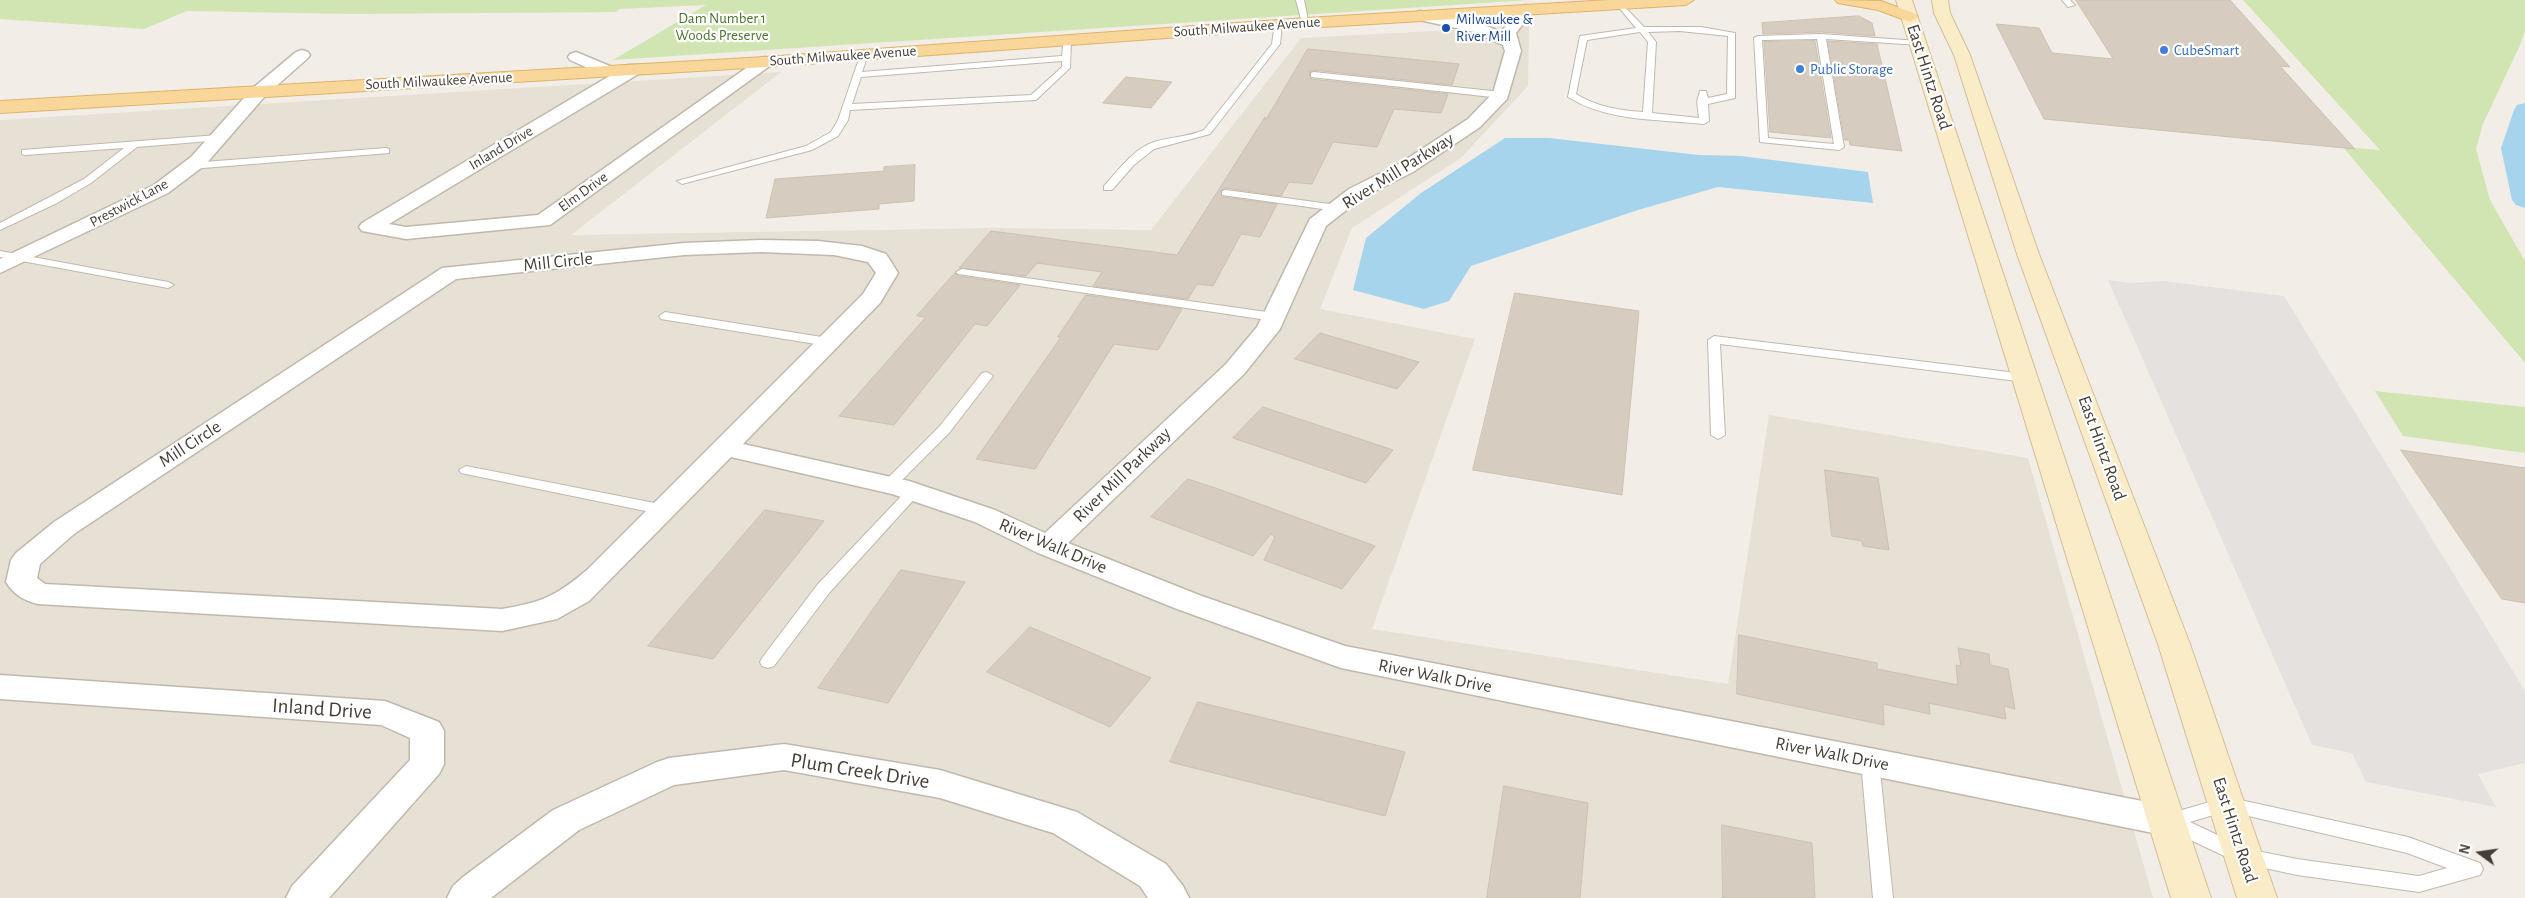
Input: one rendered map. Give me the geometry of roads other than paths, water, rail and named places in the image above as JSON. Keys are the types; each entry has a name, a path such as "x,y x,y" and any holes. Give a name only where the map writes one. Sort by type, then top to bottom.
{"main road":[{"name":"South Milwaukee Avenue","path":"0,107 765,62 1306,23 1686,0"},
{"path":"1843,0 1882,6 1925,9"},
{"name":"East Hintz Road","path":"1904,0 1925,9 1942,12 1962,55 2028,254 2174,644 2257,898"},
{"name":"East Hintz Road","path":"1925,9 1919,43 2191,898"}],"street":[{"path":"1501,95 1513,51 1508,33 1526,10"},
{"path":"1420,16 1480,28 1509,42"},
{"name":"Prestwick Lane","path":"0,267 162,189 191,166 260,92 302,55"},
{"path":"576,57 606,71"},
{"name":"Elm Drive","path":"369,227 406,233 543,221 765,62"},
{"name":"Inland Drive","path":"369,227 634,69"},
{"name":"River Mill Parkway","path":"1048,546 1235,369 1268,329 1317,223 1356,193 1406,168 1466,128 1501,95"},
{"name":"Mill Circle","path":"795,247 874,256 885,265 887,273 879,288 726,448 578,594 546,612 502,620 38,594 21,582 26,560 64,528 450,273 684,249 795,247"},
{"name":"River Walk Drive","path":"726,448 901,488 986,516 1048,546 1188,602 1341,657 2168,821"},
{"name":"Inland Drive","path":"0,687 384,713 427,731 427,764 305,898"},
{"name":"Plum Creek Drive","path":"466,898 476,888 566,820 668,772 784,757 940,784 1064,822 1153,875 1170,898"}],"lane":[{"path":"1300,0 1306,23"},
{"path":"1620,4 1652,42 1647,116"},
{"path":"1108,188 1142,152 1156,145 1195,138 1207,132 1276,44 1278,25"},
{"path":"1702,29 1702,41"},
{"path":"1702,29 1720,31 1732,35 1732,96 1703,98 1704,121 1610,112 1589,106 1571,95 1583,38 1603,32 1702,29"},
{"path":"1821,36 1839,147 1763,140 1758,38 1821,36 1919,43"},
{"path":"846,106 1033,98 1066,68 1067,40"},
{"path":"682,181 809,148 835,134 843,120 864,54"},
{"path":"857,75 1066,58"},
{"path":"1314,75 1501,95"},
{"path":"25,152 218,138"},
{"path":"0,227 84,184 117,161 134,144"},
{"path":"191,166 386,151"},
{"path":"1226,193 1337,208"},
{"path":"0,254 168,285"},
{"path":"962,272 1274,317"},
{"path":"664,316 828,342"},
{"path":"1718,435 1714,340 2025,378"},
{"path":"768,662 986,376"},
{"path":"466,470 664,510"},
{"path":"1870,761 1883,898"},
{"path":"2227,804 2408,845 2473,869 2419,884 2297,867 2244,856 2168,821 2227,804"}],"water":[{"path":"1505,138 1549,138 1699,155 1741,156 1868,172 1873,203 1718,187 1638,210 1471,266 1449,301 1424,309 1353,290 1366,238 1421,193"}],"waterway":[{"path":"2525,110 2513,148 2525,200"}],"place":[{"name":"Milwaukee & River Mill","path":"1446,28"},
{"name":"CubeSmart","path":"2164,50"},
{"name":"Public Storage","path":"1800,69"}],"park label":[{"name":"Dam Number 1 Woods Preserve","path":"722,26"}]}
